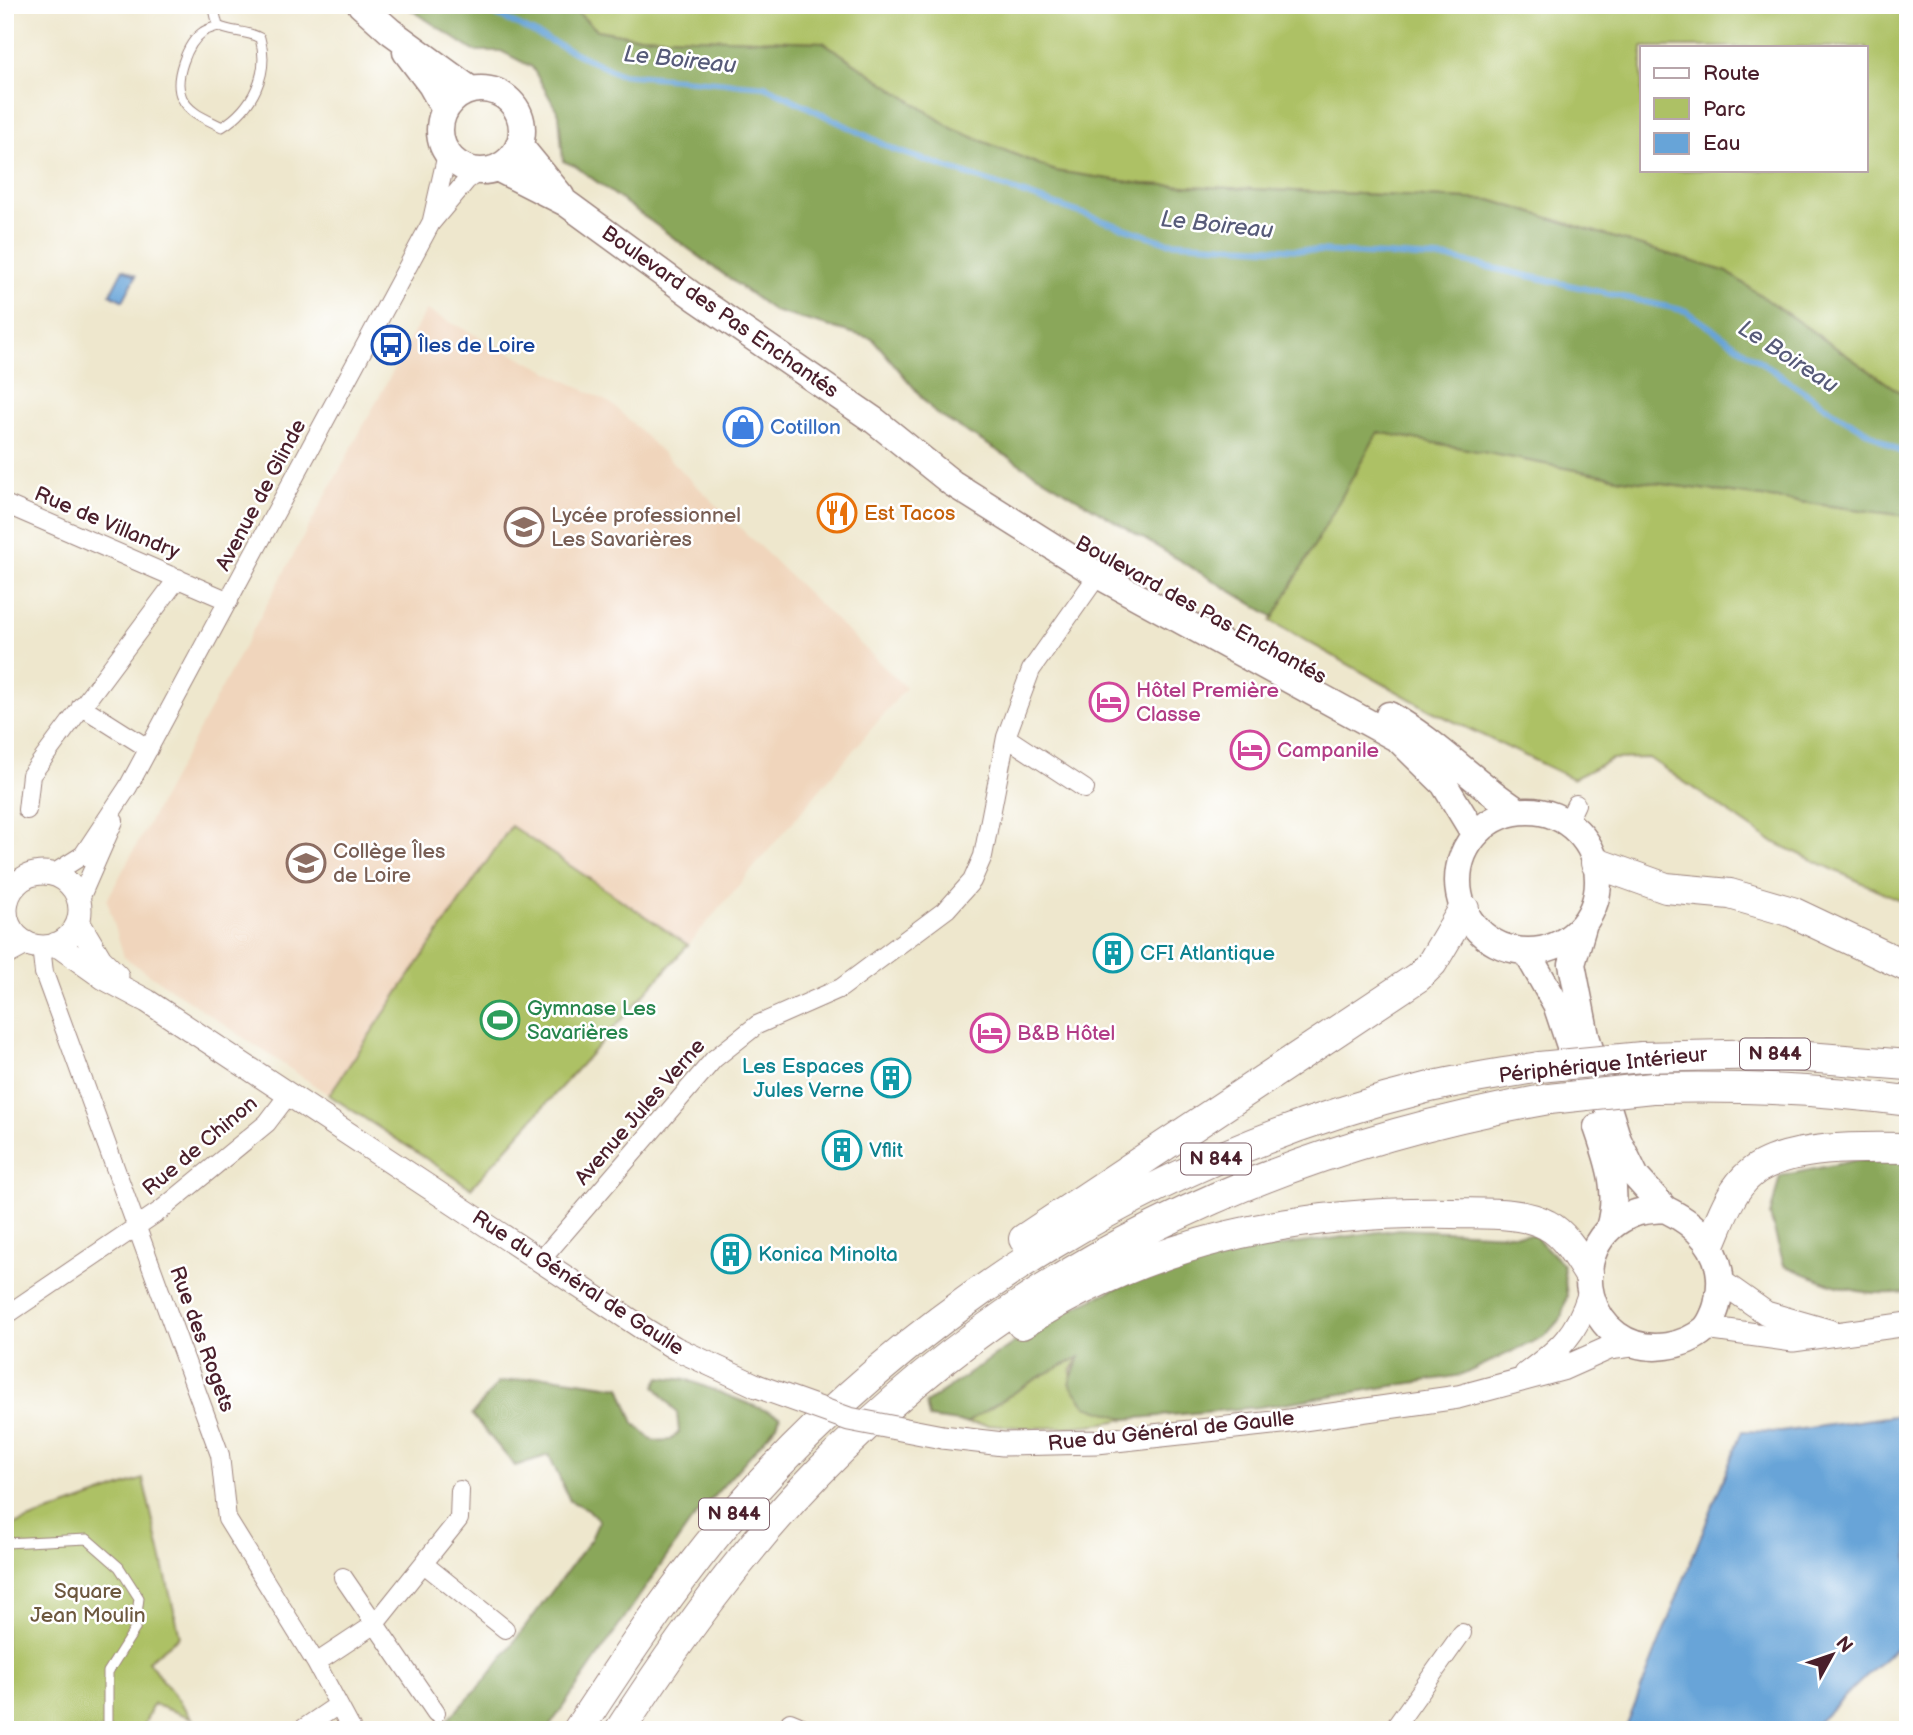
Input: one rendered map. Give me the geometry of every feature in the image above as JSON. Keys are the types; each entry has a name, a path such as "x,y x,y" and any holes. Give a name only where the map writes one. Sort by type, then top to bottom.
{"highway":[{"path":"1596,863 1666,888 1730,894 1792,912 1908,967"},
{"path":"926,1329 942,1298 1048,1222 1418,977 1432,963 1464,909"},
{"name":"Périphérique Intérieur","path":"578,1730 659,1610 742,1505 847,1397 926,1329 1026,1259 1104,1213 1221,1156 1331,1115 1395,1096 1539,1067 1642,1057 1769,1054 1908,1065"},
{"name":"N 844","path":"620,1730 714,1595 776,1518 839,1452 903,1392 1017,1307 1099,1256 1168,1218 1269,1174 1376,1138 1466,1114 1549,1099 1652,1087 1766,1087 1908,1101"},
{"path":"1711,1242 1732,1195 1751,1172 1784,1158 1825,1149 1908,1147"},
{"path":"955,1351 990,1345 1033,1318 1118,1273 1212,1239 1313,1218 1395,1212 1534,1219 1560,1234 1589,1284"}],"main road":[{"path":"361,5 390,31 471,90"},
{"path":"390,31 431,85 445,110"},
{"path":"471,90 490,90 512,103 522,123 519,145 510,159 489,169 460,166 447,154 440,131 445,110 455,98 471,90"},
{"name":"Boulevard des Pas Enchantés","path":"519,145 566,203"},
{"name":"Boulevard des Pas Enchantés","path":"489,169 566,203 696,298 874,421 952,483 1098,575 1398,739 1444,785 1475,835"},
{"name":"Boulevard des Pas Enchantés","path":"874,421 961,469 1132,576 1408,726 1436,745 1492,794 1518,811"},
{"path":"1526,951 1556,1004 1615,1185 1614,1210 1609,1228 1594,1250 1589,1284 1602,1320 1632,1345 1652,1349 1680,1344 1706,1328 1717,1306 1722,1282 1711,1242 1690,1221 1665,1209 1636,1177 1618,1140 1586,1036 1572,964 1584,922 1594,904 1598,884 1596,863 1590,847 1572,813 1552,815 1518,811 1502,816 1475,835 1464,852 1459,871 1459,890 1464,909 1474,925 1489,938 1506,947 1526,951 1558,943 1584,922"},
{"path":"1609,1228 1634,1213 1665,1209"}],"street":[{"name":"Avenue de Glinde","path":"431,223 447,154"},
{"name":"Avenue de Glinde","path":"53,874 83,855 128,787 431,223 467,180 489,169"},
{"name":"Rue de Villandry","path":"5,504 229,600"},
{"name":"Avenue Jules Verne","path":"541,1261 714,1059 757,1025 841,988 947,909 972,881 983,856 1006,737 1031,670 1098,575"},
{"path":"27,810 31,775 178,578"},
{"path":"81,706 149,749"},
{"path":"1006,737 1085,789"},
{"name":"Avenue de Glinde","path":"78,912 128,787"},
{"path":"5,957 42,945 71,934 78,912 69,883 53,874 36,873 12,882 7,901 7,924 42,945"},
{"name":"Rue du Général de Gaulle","path":"78,912 100,959 146,1001"},
{"name":"Rue du Général de Gaulle","path":"42,945 146,1001 675,1348 757,1386 849,1419 942,1437 1003,1444 1097,1442 1282,1422 1458,1397 1562,1369 1609,1348 1632,1345"},
{"name":"Rue des Rogets","path":"42,945 44,973 220,1455 227,1519 317,1663 352,1730"},
{"name":"Rue de Chinon","path":"5,1316 136,1228 267,1123 289,1094"},
{"path":"1722,1282 1766,1313 1842,1334"},
{"name":"Rue du Général de Gaulle","path":"1514,1382 1552,1355 1570,1337 1580,1321 1589,1284"},
{"path":"1706,1328 1793,1340 1908,1324"},
{"path":"317,1663 375,1624 459,1519 460,1490"},
{"path":"424,1564 505,1629"},
{"path":"343,1577 436,1713"},
{"path":"1393,1730 1461,1633"},
{"path":"301,1730 338,1704"},
{"path":"790,1722 809,1730"}],"lane":[{"path":"213,5 218,26 227,31 246,31 260,38 265,57 259,83 250,100 239,117 222,127 194,113 181,96 180,73 190,48 201,33 218,26"},
{"path":"5,1543 87,1539 119,1567 139,1598 135,1629 108,1672 108,1730"}],"shaded area":[{"name":"Lycée professionnel Les Savarières","path":"426,310 612,404 906,688 688,945 511,827 329,1095 124,957 107,900"}],"green space":[{"path":"404,5 569,5 597,30 631,36 823,42 953,129 1055,171 1143,184 1490,200 1727,272 1908,398 1908,516 1623,479 1378,432 1274,617 935,413 873,339 774,311 575,166 563,161 559,114 532,67 501,51 474,51"},
{"path":"569,5 1908,5 1908,398 1727,272 1491,200 1143,184 1055,171 953,129 823,42 631,36 597,30"},
{"path":"1378,432 1623,479 1908,516 1908,904 1769,840 1649,758 1612,759 1573,779 1430,710 1271,621"},
{"name":"Gymnase Les Savarières","path":"511,826 688,945 471,1188 329,1095"},
{"path":"1857,1160 1908,1162 1908,1292 1874,1293 1844,1288 1784,1265 1770,1216 1780,1176"},
{"path":"1399,1229 1534,1235 1563,1265 1567,1296 1561,1318 1545,1336 1462,1375 1259,1407 1127,1419 1086,1406 1069,1383 1080,1357 1039,1377 966,1423 929,1418 926,1403 1047,1320 1175,1261"},
{"path":"1081,1356 1072,1369 1070,1383 1087,1406 1127,1419 1085,1426 1047,1428 966,1423 1039,1377"},
{"path":"544,1376 620,1387 634,1423 653,1441 671,1440 679,1432 677,1413 655,1386 660,1377 688,1380 780,1416 777,1425 690,1523 547,1730 438,1730 487,1678 591,1539 599,1521 588,1509 570,1501 549,1455 515,1466 472,1415 498,1383"},
{"name":"Square Jean Moulin","path":"143,1479 180,1636 148,1661 192,1718 153,1704 142,1730 5,1730 5,1528"}],"water":[{"path":"123,269 136,276 123,301 110,294"},
{"path":"1908,1414 1908,1636 1810,1730 1625,1730 1742,1431 1780,1432"}],"waterway":[{"name":"Le Boireau","path":"476,5 619,74 765,86 895,150 1166,242 1452,259 1686,311 1834,412 1908,456"}],"place":[{"name":"Îles de Loire","path":"391,345"},
{"name":"Cotillon","path":"743,427"},
{"name":"Est Tacos","path":"837,513"},
{"name":"Lycée professionnel Les Savarières","path":"524,527"},
{"name":"Hôtel Première Classe","path":"1109,702"},
{"name":"Campanile","path":"1250,750"},
{"name":"Collège Îles de Loire","path":"306,863"},
{"name":"CFI Atlantique","path":"1113,953"},
{"name":"Gymnase Les Savarières","path":"500,1020"},
{"name":"B&B Hôtel","path":"990,1033"},
{"name":"Les Espaces Jules Verne","path":"891,1078"},
{"name":"Vflit","path":"842,1150"},
{"name":"Konica Minolta","path":"731,1254"}]}
